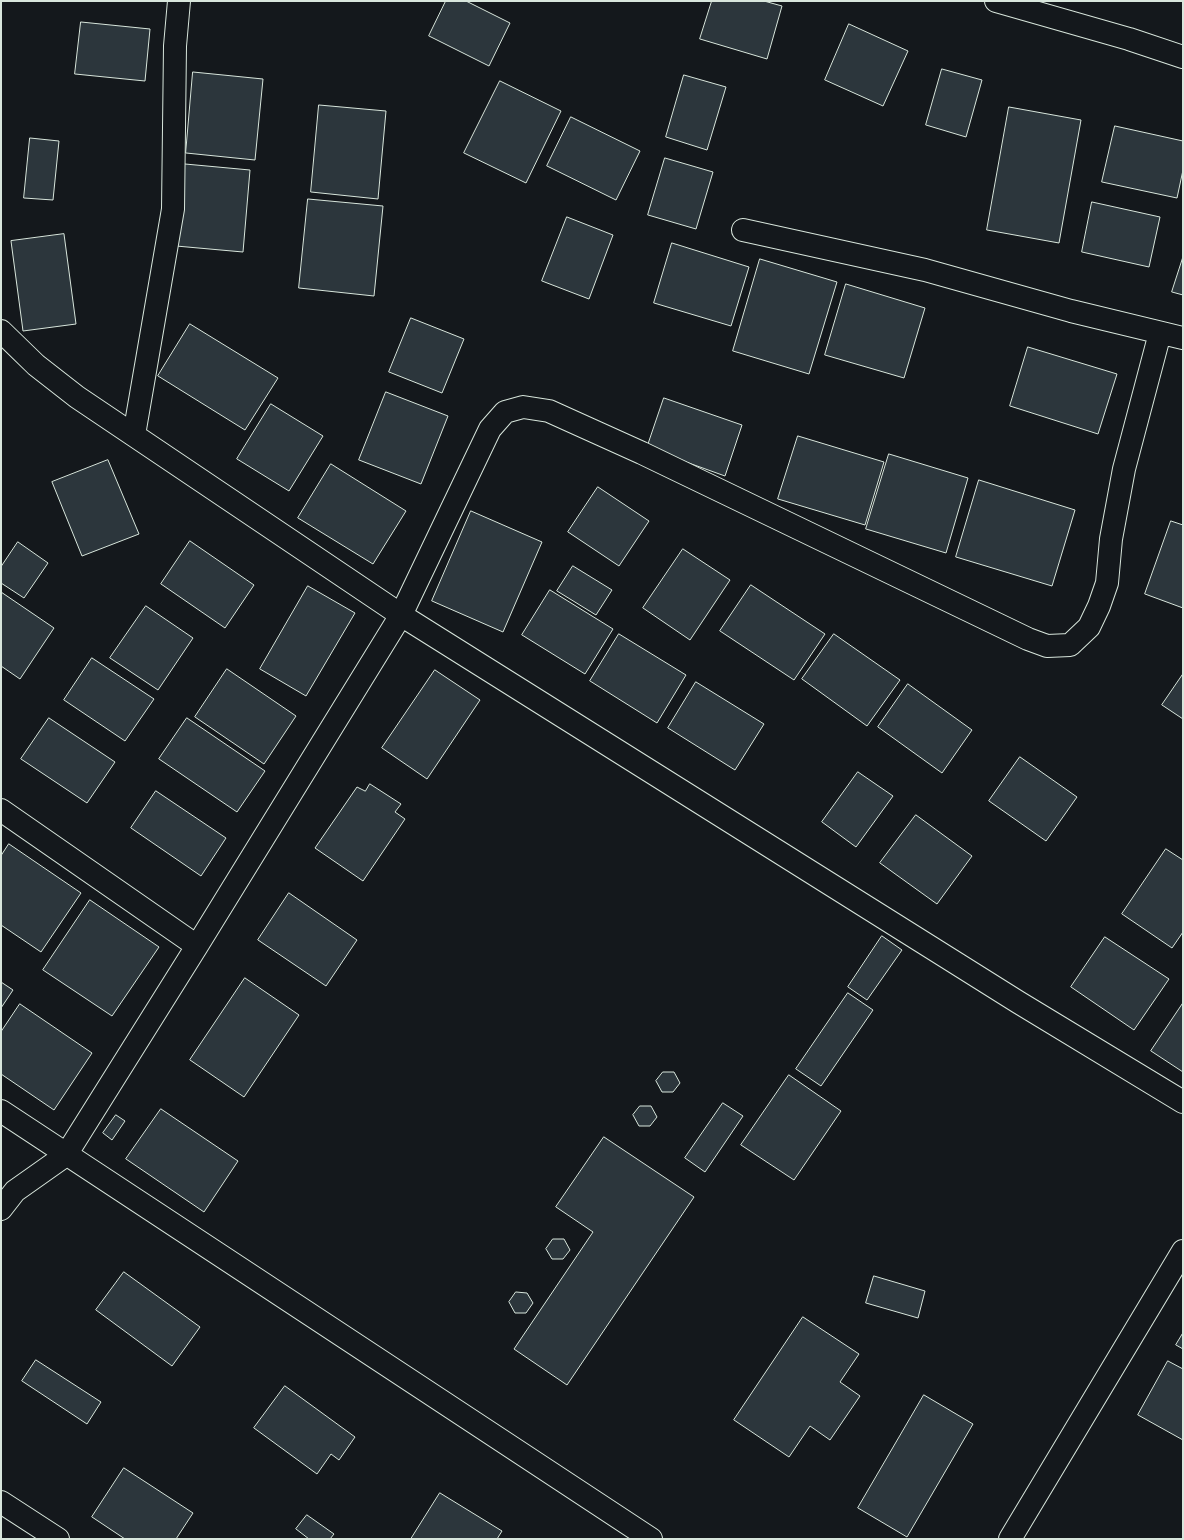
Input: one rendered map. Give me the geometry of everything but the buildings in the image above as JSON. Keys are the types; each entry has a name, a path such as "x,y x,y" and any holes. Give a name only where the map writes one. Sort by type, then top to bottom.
{"street":[{"path":"134,435 173,209 175,46 179,1"},
{"path":"996,1 1129,39 1183,57"},
{"path":"743,230 926,270 1071,311 1183,338"},
{"path":"1,331 36,364 77,396 401,615 1018,1002 1183,1102"},
{"path":"1,1209 15,1191 66,1155 401,615 490,429 505,412 523,407 549,411 642,453 1028,638 1047,646 1070,645 1089,627 1099,606 1107,583 1111,539 1124,469 1160,333"},
{"path":"1,810 197,946"},
{"path":"1,1111 651,1539"},
{"path":"1010,1539 1183,1251"},
{"path":"1,1502 58,1539"}]}
